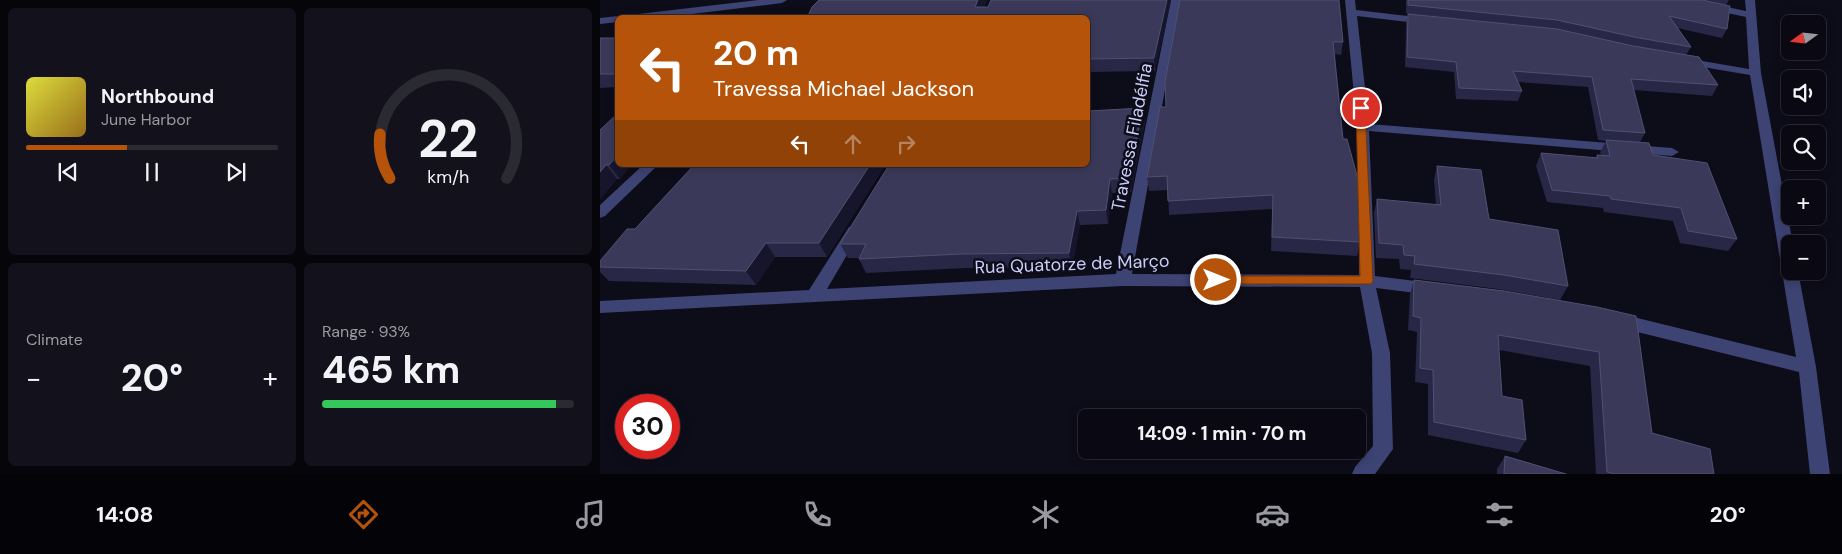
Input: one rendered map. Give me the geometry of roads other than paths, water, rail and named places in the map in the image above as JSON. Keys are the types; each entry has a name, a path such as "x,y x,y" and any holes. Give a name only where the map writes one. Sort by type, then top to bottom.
{"street":[{"path":"655,15 782,0"},
{"name":"Travessa Filadélfia","path":"1122,280 1176,0"},
{"path":"1680,0 1750,15"},
{"path":"1750,0 1755,73 1784,235"},
{"path":"1362,474 1383,449 1381,353 1367,281 1362,127 1351,6 1438,22"},
{"path":"600,21 615,19"},
{"path":"1678,59 1755,73"},
{"path":"1362,127 1672,152"},
{"path":"600,213 649,167"},
{"path":"814,296 859,222"},
{"name":"Rua Quatorze de Março","path":"600,307 1122,280 1367,281 1451,291"},
{"path":"1792,280 1807,367 1820,474"},
{"path":"1599,316 1807,367"}]}
